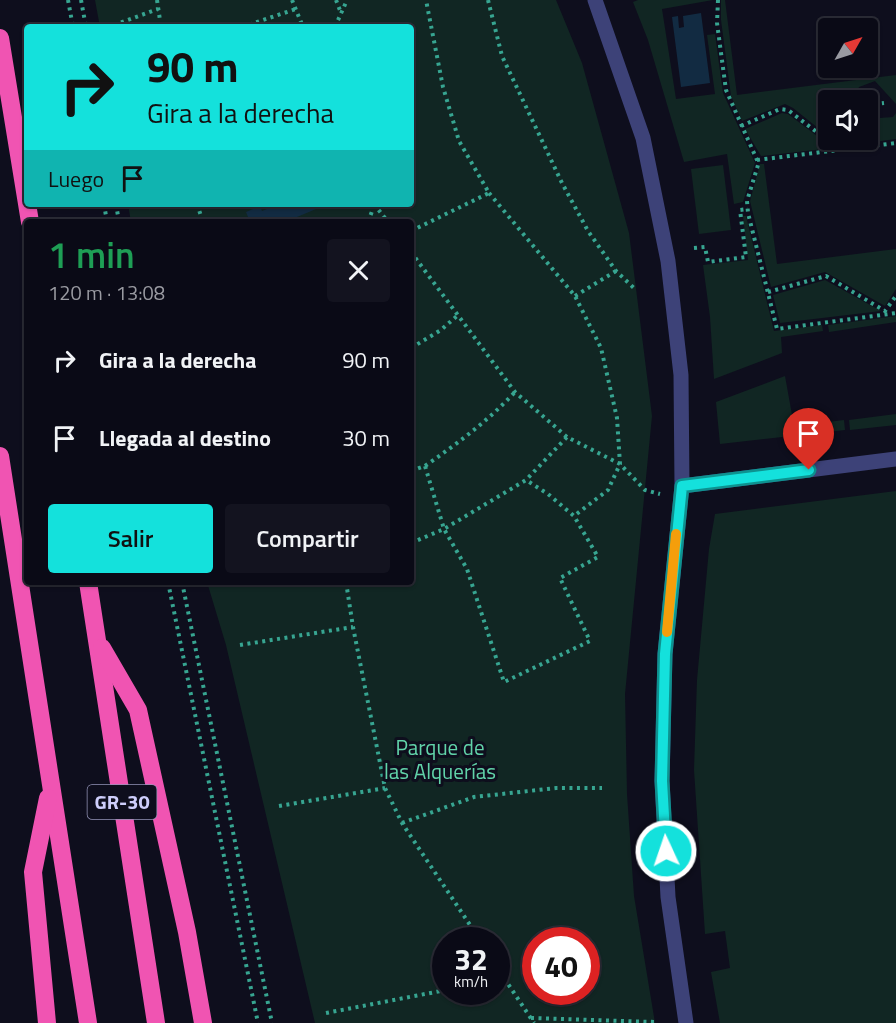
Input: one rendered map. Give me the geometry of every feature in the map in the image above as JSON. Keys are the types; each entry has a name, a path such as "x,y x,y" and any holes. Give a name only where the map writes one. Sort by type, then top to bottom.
{"highway":[{"path":"0,39 24,185"},
{"path":"0,456 88,1023"},
{"name":"GR-30","path":"88,585 156,1023"},
{"path":"96,637 138,710 187,932 203,1023"},
{"path":"47,1023 33,872 50,787"}],"street":[{"path":"595,0 643,138 669,261 681,375 682,486 665,654 662,781 668,897 686,1023"},
{"path":"682,486 896,459"}],"path":[{"path":"68,0 72,24"},
{"path":"81,0 85,24"},
{"path":"157,0 161,24"},
{"path":"292,0 302,24"},
{"path":"336,0 341,13"},
{"path":"336,24 347,0"},
{"path":"426,0 444,87 459,141 489,193 575,296 601,348 617,418 620,464 608,490 574,516"},
{"path":"488,0 502,56 562,183 588,231 616,271 636,290"},
{"path":"718,0 717,23 726,90 758,165 747,201 777,328 896,313"},
{"path":"117,24 158,9"},
{"path":"251,24 296,9"},
{"path":"878,104 884,104"},
{"path":"741,126 780,109 788,110 818,133"},
{"path":"878,146 896,144"},
{"path":"757,160 840,150"},
{"path":"414,230 489,193"},
{"path":"376,207 386,219"},
{"path":"694,248 705,247 708,262 746,257 740,210 748,209"},
{"path":"414,256 515,392 567,437 620,464 645,490 660,494"},
{"path":"575,296 616,271"},
{"path":"768,292 826,276 886,313"},
{"path":"886,313 896,296"},
{"path":"414,346 441,330 458,315"},
{"path":"414,470 425,466 470,434 515,392"},
{"path":"414,542 444,529 526,480 567,437"},
{"path":"425,466 444,529 467,569 504,682 590,642 561,578 598,557 574,516 548,494 526,480"},
{"path":"169,585 258,1023"},
{"path":"183,585 272,1023"},
{"path":"346,585 385,788 402,823 471,927"},
{"path":"240,645 353,627"},
{"path":"279,806 385,788"},
{"path":"402,823 474,797 556,788 602,788"},
{"path":"510,986 533,1021 655,1022"},
{"path":"326,1013 432,993"}],"green space":[{"name":"Parque de las Alquerías","path":"95,0 556,0 582,63 629,233 652,416 625,694 627,794 634,896 655,1023 315,1023 226,645 208,585 414,585 414,219 130,219 128,207 414,207 414,24 99,24"},
{"path":"638,0 713,0 662,9 676,99 715,94 707,35 715,34 723,93 755,163 743,202 734,204 727,154 684,162 648,40 633,2"},
{"path":"721,0 725,0 737,95 896,75 896,104 875,81 859,87 858,90 818,90 818,128 785,104 742,121 731,96 721,20"},
{"path":"782,113 788,114 818,137 818,150 761,156 745,129"},
{"path":"896,113 896,139 878,141 878,118 893,117"},
{"path":"760,164 764,164 777,264 896,249 896,289 885,306 825,272 771,287 750,201"},
{"path":"723,165 731,230 699,234 691,169"},
{"path":"743,216 746,216 774,331 822,325 823,331 781,337 782,353 714,379 710,317 703,265 748,260"},
{"path":"825,280 881,311 780,323 773,295"},
{"path":"896,316 896,322 829,332 828,325"},
{"path":"785,376 794,426 844,420 845,430 720,444 716,402"},
{"path":"896,414 896,425 850,430 849,420"},
{"path":"896,491 896,1023 720,1023 711,972 730,968 725,931 705,934 694,770 697,680 709,549 715,514"}],"water":[{"path":"701,13 710,83 681,87 672,17 678,16 679,28 684,27 683,16"},
{"path":"258,207 260,207 262,211 272,207 321,207 292,219 249,219 246,212"}],"slow traffic":[{"path":"667,632 676,534"}],"route":[{"path":"666,851 662,781 665,654 682,486 809,470"}]}
